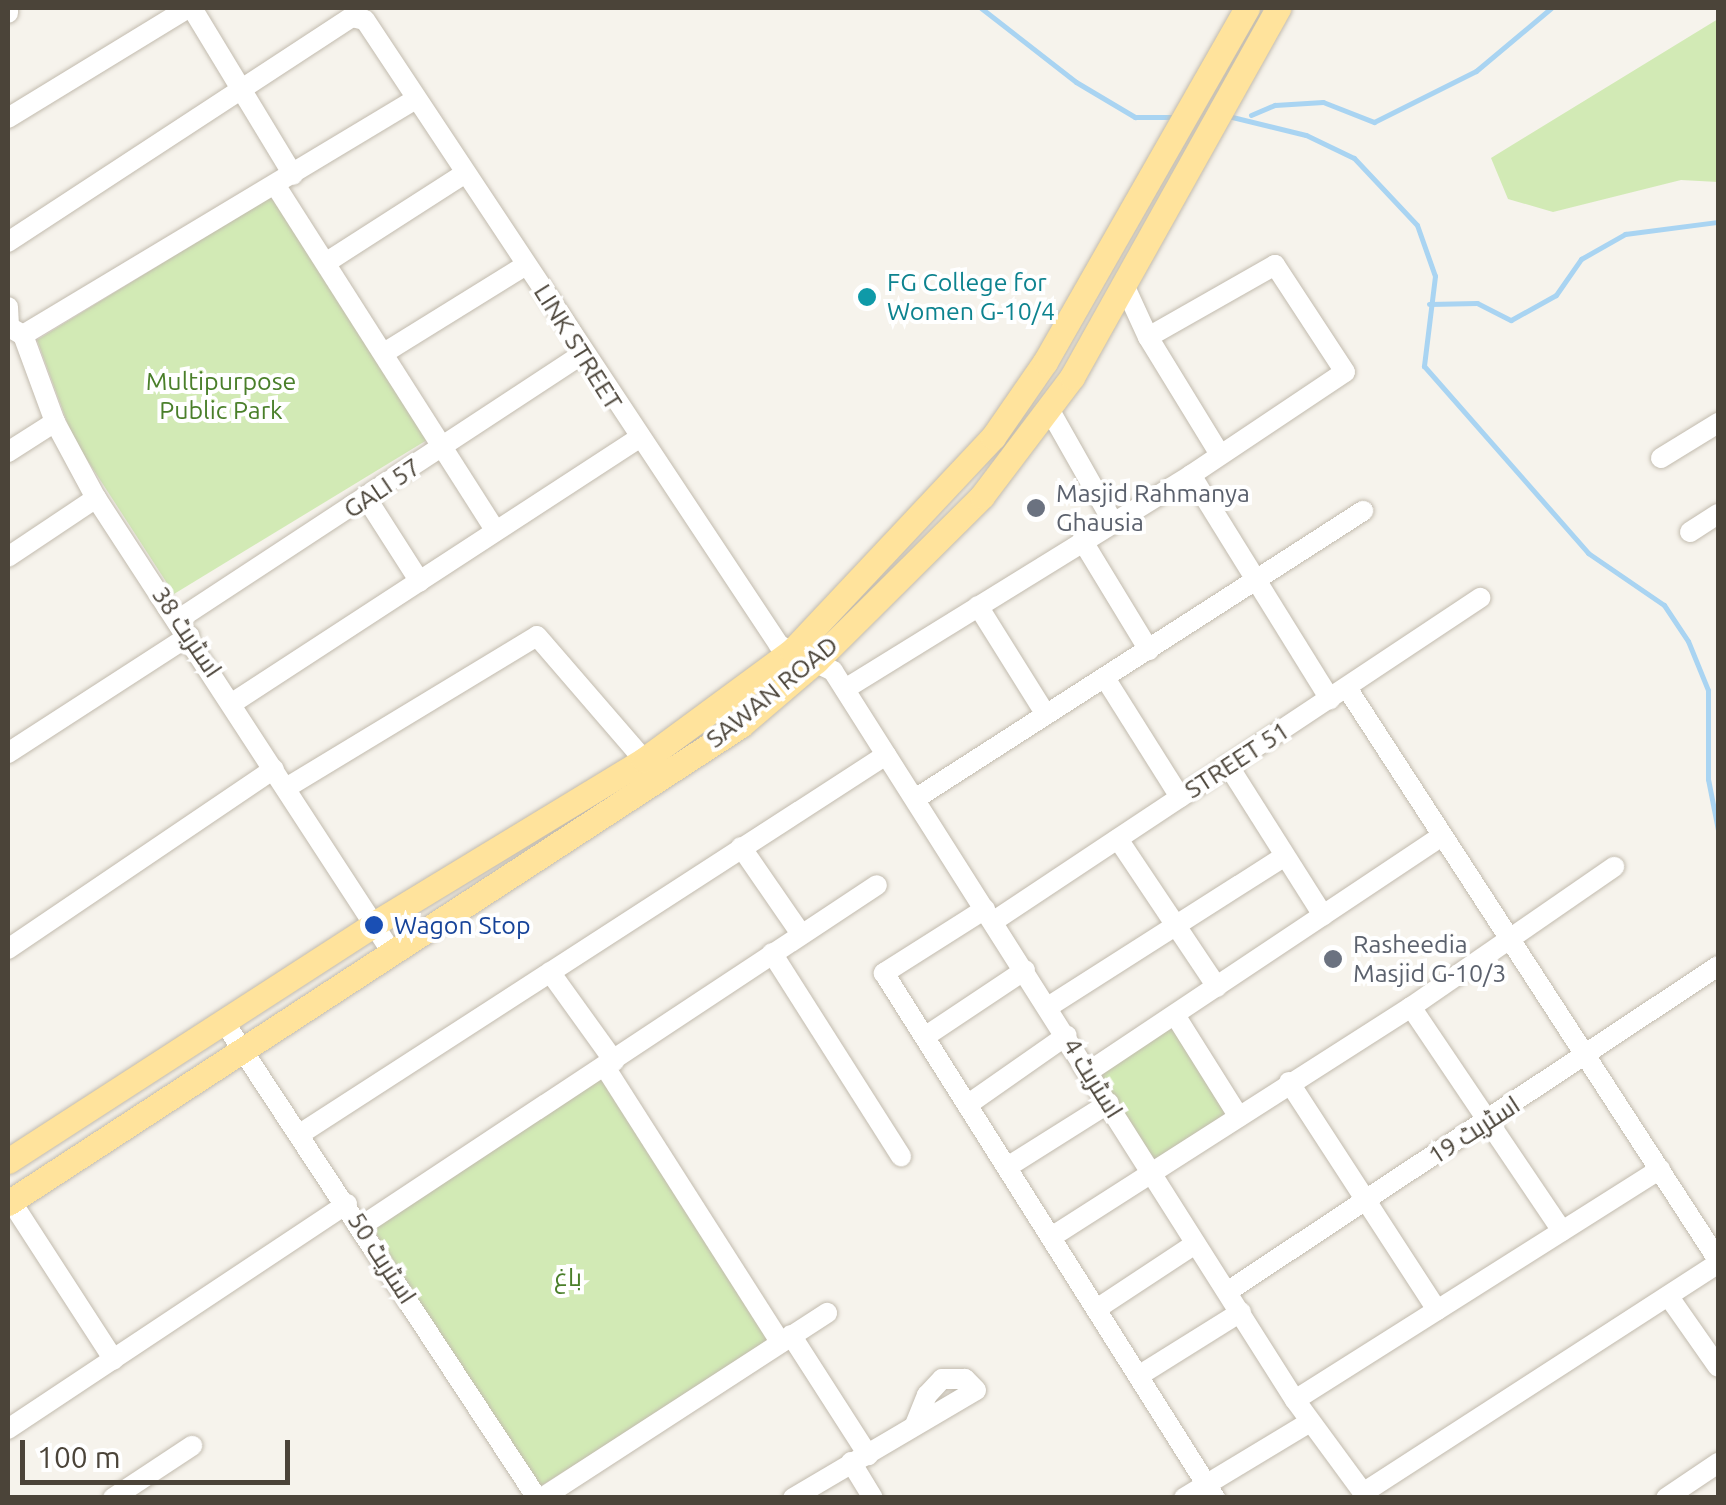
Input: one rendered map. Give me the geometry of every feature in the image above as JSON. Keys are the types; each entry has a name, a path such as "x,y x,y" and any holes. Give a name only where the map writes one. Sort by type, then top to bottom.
{"main road":[{"name":"SAWAN ROAD","path":"9,1202 741,725 993,437 1045,362 1247,8"},
{"name":"SAWAN ROAD","path":"8,1161 374,924 644,760 804,656 982,496 1049,410 1125,286 1276,8"}],"street":[{"path":"8,118 190,8 242,88 327,262 494,530"},
{"name":"LINK STREET","path":"242,88 358,16 526,265 636,439 778,644 804,656"},
{"path":"8,242 242,88"},
{"path":"13,330 285,181 416,99"},
{"path":"327,262 464,174"},
{"path":"384,353 526,265"},
{"path":"844,689 1191,476 1341,376 1344,364 1275,265 1148,337"},
{"path":"1125,286 1148,337 1219,454"},
{"name":"اسٹریٹ 38","path":"8,306 13,330 55,422 96,498 234,702 392,951"},
{"name":"GALI 57","path":"8,753 366,499 583,354"},
{"path":"1049,410 1113,522"},
{"path":"8,452 55,422"},
{"path":"1661,458 1718,423"},
{"path":"234,702 636,439"},
{"path":"1191,476 1258,581 1442,836 1582,1058 1660,1169 1718,1262 1365,1495"},
{"path":"8,557 96,498"},
{"path":"366,499 420,582"},
{"path":"915,799 1363,511"},
{"path":"1690,532 1718,514"},
{"path":"1082,540 1149,650"},
{"name":"STREET 51","path":"926,1036 884,972 1118,839 1480,598"},
{"path":"978,606 1046,715"},
{"path":"286,788 536,636 644,760"},
{"name":"اسٹریٹ 4","path":"804,656 844,689 1295,1400 1365,1495"},
{"path":"1105,678 1180,797"},
{"path":"300,1134 886,755"},
{"path":"1228,765 1323,915"},
{"path":"8,949 274,769"},
{"path":"1088,1072 1442,836"},
{"path":"1118,839 1180,923 1217,987"},
{"path":"741,847 801,934"},
{"path":"1048,1007 1285,856"},
{"path":"1054,1236 1411,1007 1505,937 1614,867"},
{"path":"363,1224 877,886"},
{"path":"772,953 901,1156"},
{"name":"اسٹریٹ 19","path":"1227,1292 1718,966"},
{"path":"1025,970 926,1036 1210,1490"},
{"path":"550,972 860,1459 873,1498"},
{"path":"1411,1007 1562,1231"},
{"path":"1175,1015 1239,1117"},
{"name":"اسٹریٹ 50","path":"224,1022 239,1050 363,1224 540,1498"},
{"path":"970,1103 1067,1035"},
{"path":"1289,1082 1437,1310"},
{"path":"1010,1166 1109,1103"},
{"path":"1295,1400 1660,1169"},
{"path":"9,1202 114,1360"},
{"path":"8,1429 347,1204"},
{"path":"1098,1308 1195,1244"},
{"path":"1669,1297 1718,1367"},
{"path":"1140,1376 1241,1312"},
{"path":"540,1498 827,1313"},
{"path":"793,1498 976,1390 966,1379 942,1380 915,1425"},
{"path":"1184,1498 1210,1490 1310,1422"},
{"path":"112,1498 192,1446"},
{"path":"1666,1498 1718,1462"}],"green space":[{"path":"1718,19 1718,182 1681,180 1553,212 1508,199 1491,158"},
{"name":"Multipurpose Public Park","path":"272,196 427,440 174,594 73,438 37,340"},
{"path":"1173,1024 1235,1115 1157,1168 1095,1077"},
{"name":"باغ","path":"602,1074 770,1343 536,1489 368,1220"}],"waterway":[{"path":"981,8 1076,82 1135,117 1177,117"},
{"path":"1251,115 1275,105 1323,102 1374,122 1476,71 1551,8"},
{"path":"1228,116 1306,135 1354,158 1417,225 1435,276 1424,366 1588,553 1664,605 1688,641 1708,690 1708,779 1718,830"},
{"path":"1429,304 1477,303 1511,320 1556,295 1581,259 1625,234 1718,222"}],"place":[{"name":"FG College for Women G-10/4","path":"867,297"},
{"name":"Masjid Rahmanya Ghausia","path":"1036,508"},
{"name":"Wagon Stop","path":"374,925"},
{"name":"Rasheedia Masjid G-10/3","path":"1333,959"}]}
